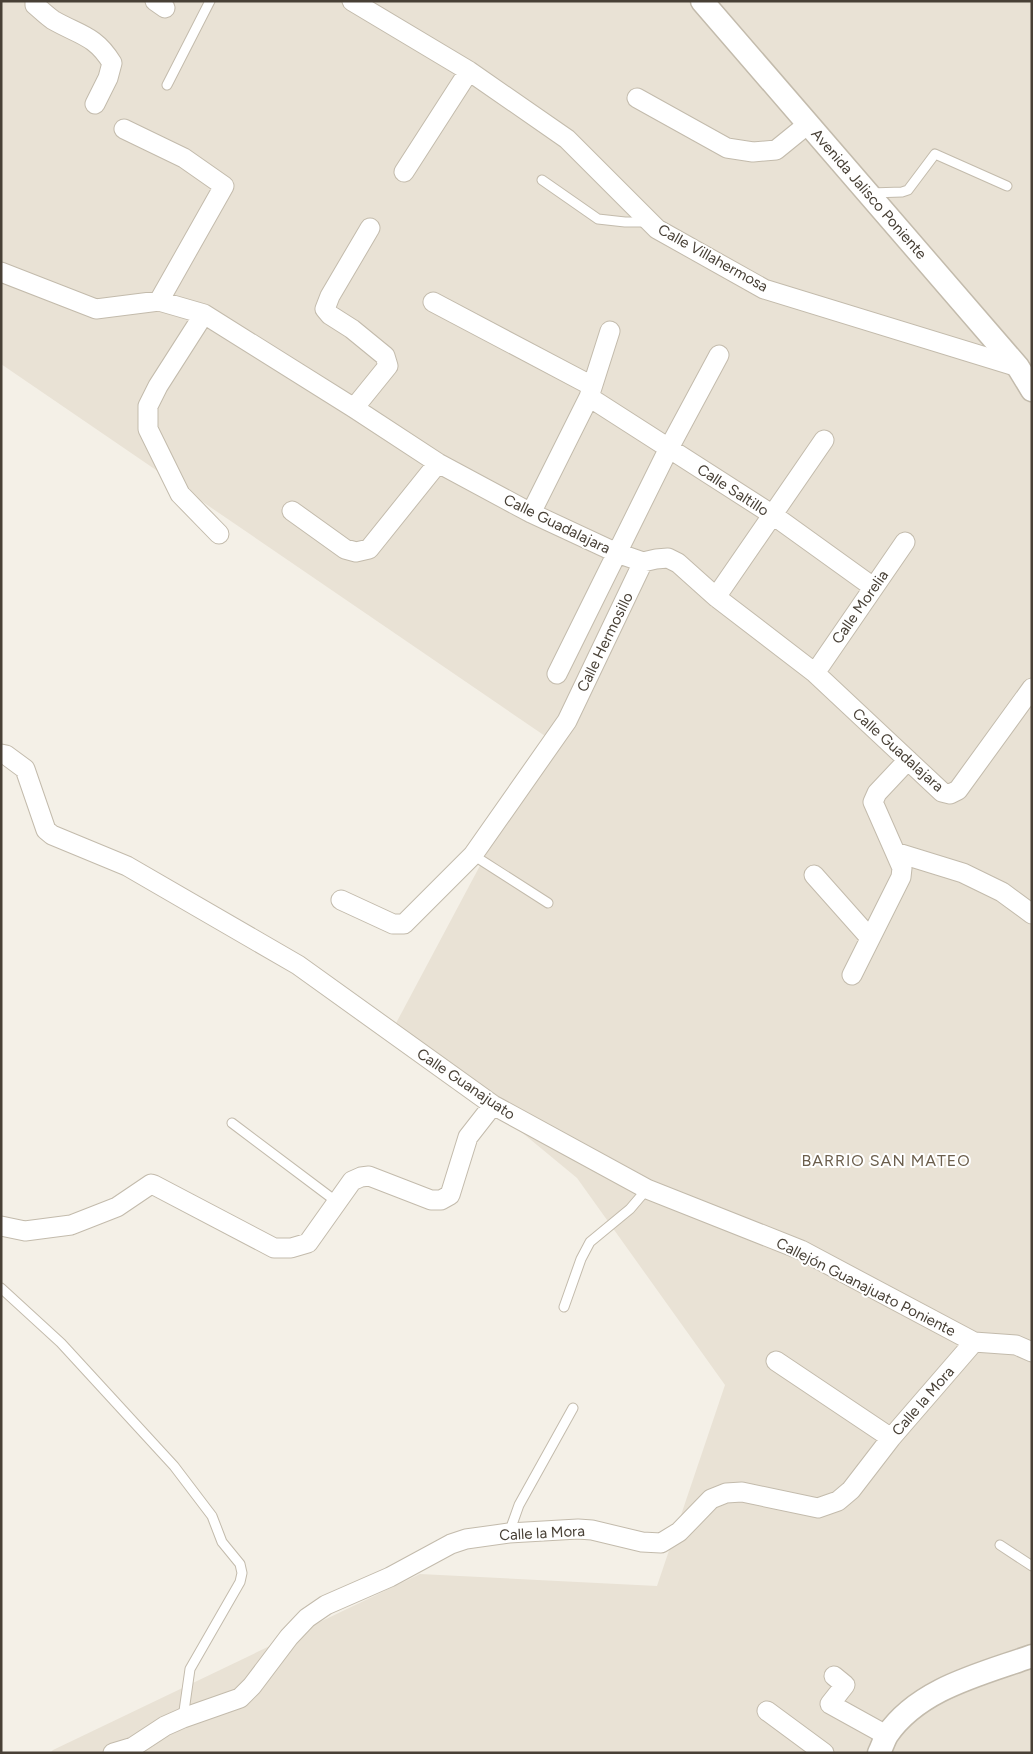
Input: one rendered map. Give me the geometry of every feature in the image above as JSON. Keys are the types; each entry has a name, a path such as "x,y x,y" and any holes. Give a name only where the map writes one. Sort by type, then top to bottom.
{"street":[{"path":"35,1 35,5 52,20 87,36 104,50 112,63 108,78 95,104"},
{"name":"Calle Villahermosa","path":"352,1 469,71 567,138 657,229 764,289 1018,367"},
{"name":"Avenida Jalisco Poniente","path":"702,1 1018,367 1032,390"},
{"path":"404,172 469,71"},
{"path":"637,98 727,148 753,152 776,150 808,124"},
{"path":"124,129 184,158 224,186 158,301"},
{"path":"354,408 388,366 385,356 352,329 330,316 325,309 330,296 370,228"},
{"name":"Calle Guadalajara","path":"1,272 96,309 158,301 204,314 438,463 531,513 617,553 643,562 668,558 678,563 716,597 815,673 942,792 950,794 958,790 1032,688"},
{"name":"Calle Saltillo","path":"433,302 591,392 669,448 773,515 873,587"},
{"path":"204,314 158,386 148,406 148,429 180,494 219,534"},
{"path":"531,513 591,392 610,331"},
{"path":"556,674 669,448 718,355"},
{"path":"716,597 824,440"},
{"path":"292,511 345,549 356,552 369,549 438,463"},
{"name":"Calle Morelia","path":"815,673 905,542"},
{"name":"Calle Hermosillo","path":"341,900 393,924 404,924 473,855 566,721 643,562"},
{"name":"Calle Guanajuato","path":"1,754 6,755 25,769 46,830 52,835 128,866 298,965 493,1105 648,1189"},
{"path":"852,975 902,877 902,868 874,802 877,793 908,760"},
{"path":"896,852 963,872 1002,892 1032,914"},
{"path":"814,875 870,938"},
{"path":"1,1226 25,1231 71,1224 117,1207 147,1185 154,1185 274,1248 291,1248 308,1243 352,1181 361,1177 369,1176 431,1200 441,1200 450,1195 468,1138 493,1105"},
{"name":"Callejón Guanajuato Poniente","path":"648,1189 801,1250 974,1342 1016,1345 1032,1352"},
{"name":"Calle la Mora","path":"113,1753 134,1747 165,1726 183,1718 240,1698 252,1686 288,1637 307,1618 326,1605 390,1577 451,1544 466,1539 509,1533 578,1529 592,1530 642,1542 661,1543 679,1532 711,1499 726,1493 742,1492 818,1508 838,1501 851,1490 891,1438 974,1342"},
{"path":"776,1361 891,1438"},
{"path":"834,1676 845,1685 830,1704 883,1744 908,1712 931,1696 964,1681 1032,1656"},
{"path":"767,1711 824,1753"}],"lane":[{"path":"167,86 210,1"},
{"path":"868,193 902,192 908,190 935,154 1007,186"},
{"path":"542,180 598,219 649,222"},
{"path":"473,855 548,903"},
{"path":"232,1122 337,1202"},
{"path":"564,1308 581,1259 590,1242 630,1209 648,1189"},
{"path":"1,1288 61,1344 174,1466 212,1516 222,1542 240,1564 242,1573 240,1582 190,1669 183,1718"},
{"path":"509,1533 519,1505 573,1408"},
{"path":"1000,1545 1032,1566"}],"shaded area":[{"path":"1,1 1032,1 1032,1753 50,1753 420,1574 657,1586 725,1385 577,1178 394,1027 548,738 1,364"}],"district":[{"name":"BARRIO SAN MATEO","path":"886,1160"}]}
